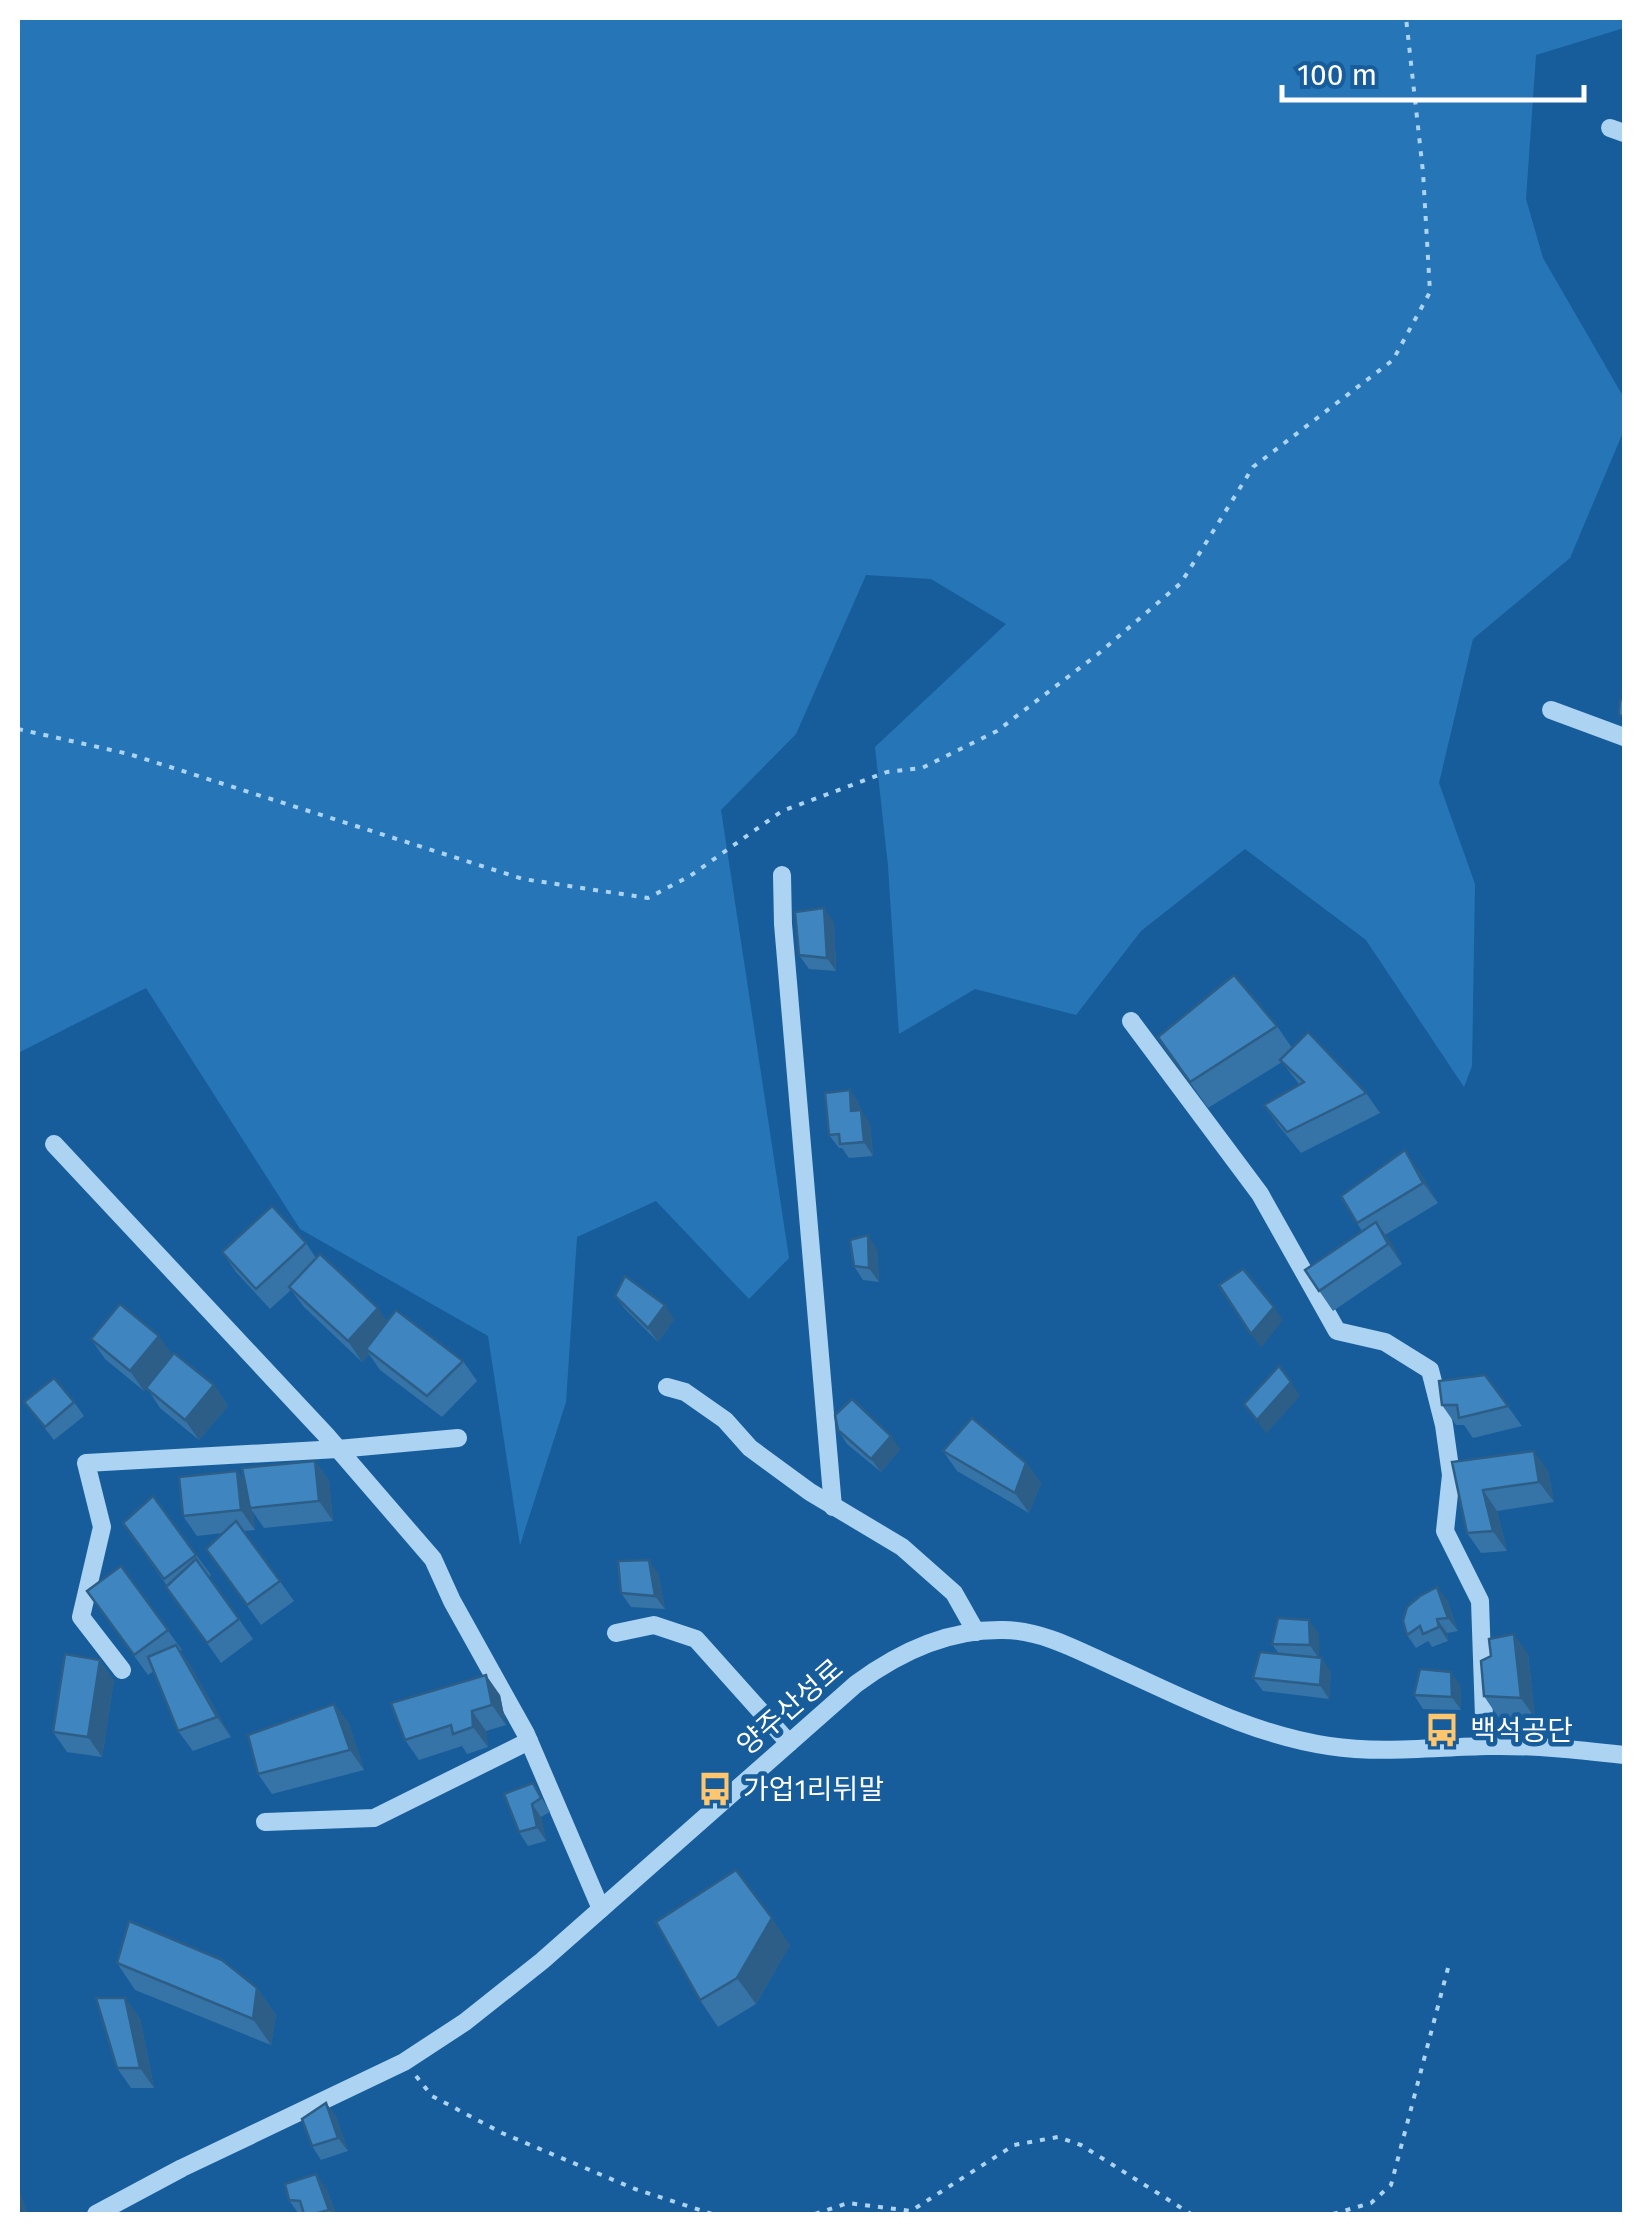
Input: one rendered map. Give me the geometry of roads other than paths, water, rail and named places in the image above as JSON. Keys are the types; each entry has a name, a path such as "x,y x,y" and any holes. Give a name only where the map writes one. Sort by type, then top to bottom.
{"street":[{"path":"1550,710 1624,736"},
{"path":"782,876 782,924 833,1508"},
{"path":"1131,1021 1260,1194 1337,1332 1386,1342 1430,1370 1451,1475 1445,1531 1480,1602 1485,1746"},
{"path":"54,1144 338,1448 433,1559 529,1741 601,1909"},
{"path":"666,1387 684,1392 725,1420 750,1448 833,1508 902,1548 954,1593 976,1632"},
{"path":"122,1670 80,1618 102,1527 86,1463 458,1438"},
{"path":"616,1633 654,1625 696,1639 789,1743"},
{"name":"양주산성로","path":"96,2214 404,2062 480,2010 542,1962 874,1671 928,1642 1003,1630 1048,1638 1232,1719 1288,1738 1331,1746 1558,1748 1624,1755"},
{"path":"265,1822 374,1818 529,1741"}],"place":[{"name":"백석공단","path":"1442,1730"},
{"name":"가업1리뒤말","path":"715,1789"}]}
